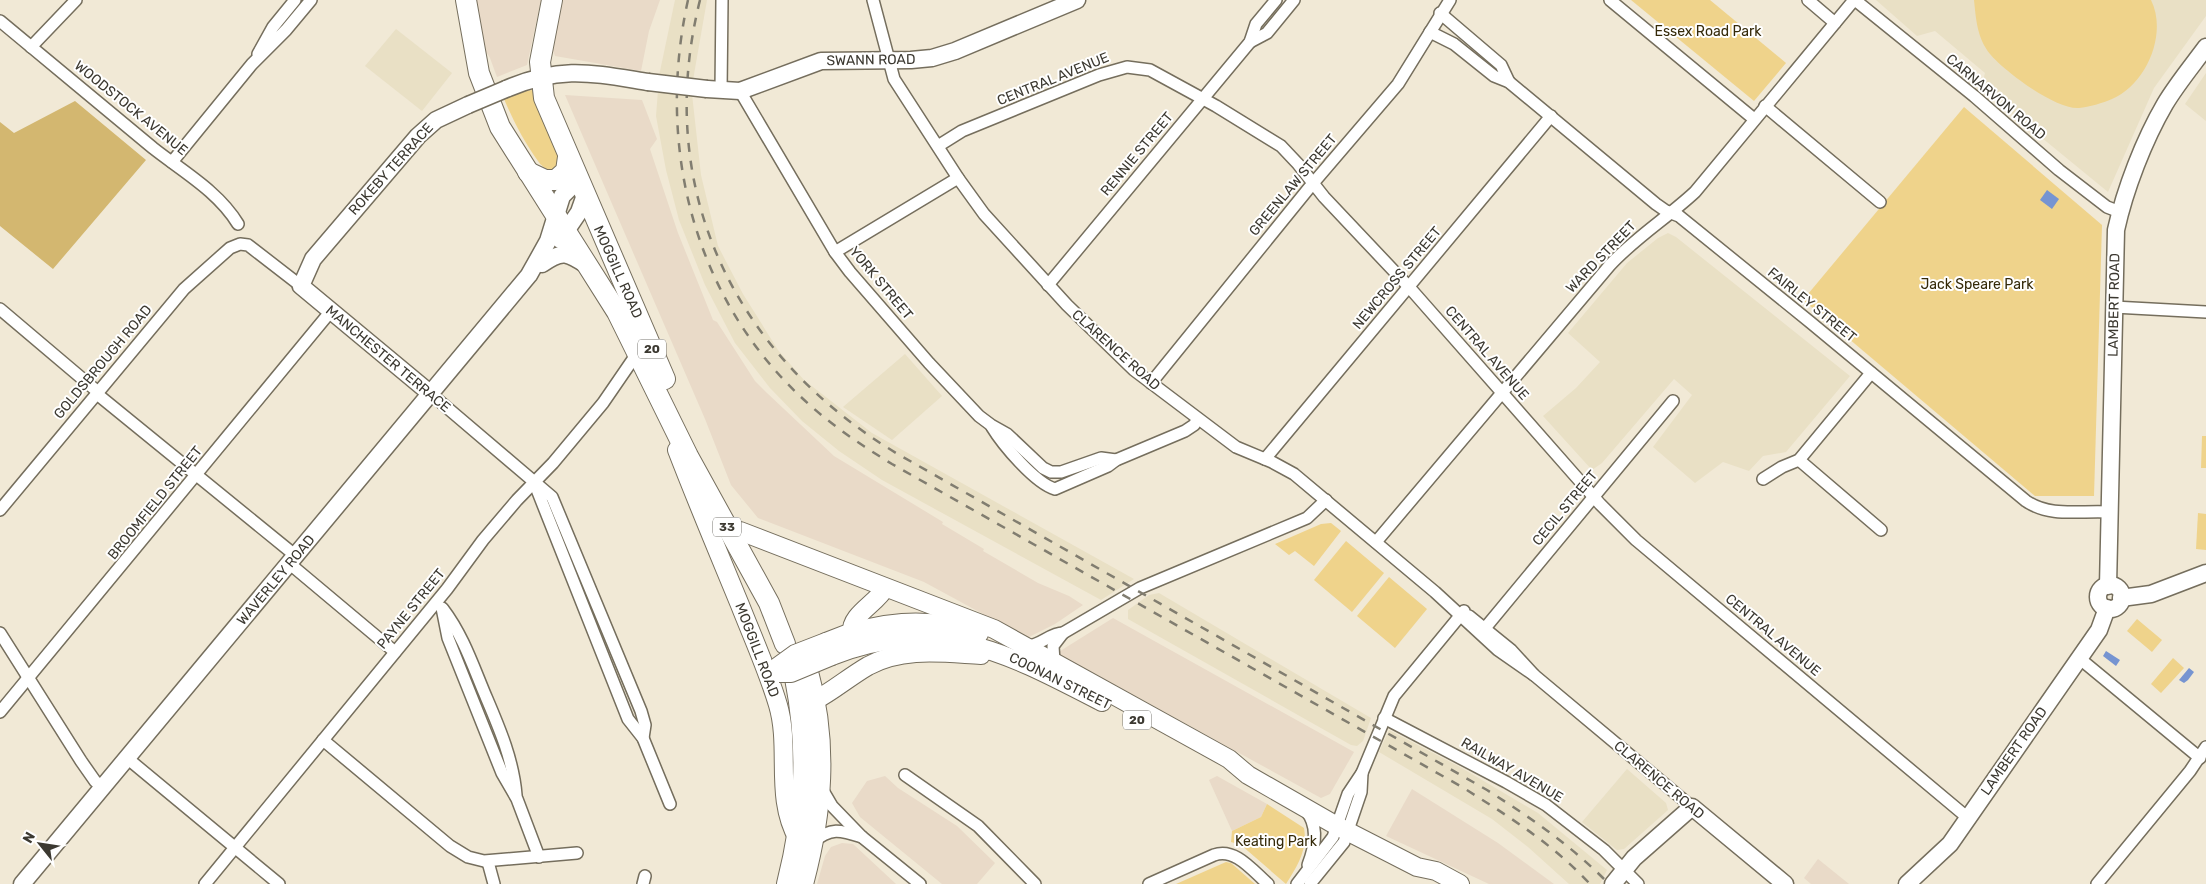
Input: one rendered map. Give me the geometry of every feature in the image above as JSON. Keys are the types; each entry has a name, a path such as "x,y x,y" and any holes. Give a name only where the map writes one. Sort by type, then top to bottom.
{"highway":[{"name":"20","path":"466,0 474,55 482,86 500,127 528,172"},
{"name":"MOGGILL ROAD","path":"528,172 560,224 590,267 638,352 688,456 791,642 772,582 725,506 680,413 582,191 546,104 540,76 541,51 552,0"},
{"path":"528,172 545,180 556,180 566,171 568,157"},
{"name":"MOGGILL ROAD","path":"781,673 814,701 820,752 821,787 805,841 787,884"},
{"name":"MOGGILL ROAD","path":"781,673 803,727 805,841 803,884"}],"main road":[{"name":"SWANN ROAD","path":"540,76 561,72 583,72 714,90 740,91 821,61 917,60 942,55 1077,0"},
{"name":"LAMBERT ROAD","path":"2108,586 2115,251 2120,212 2138,163 2165,104 2206,47"},
{"name":"ROKEBY TERRACE","path":"301,286 313,259 418,136 436,120 540,76"},
{"name":"WAVERLEY ROAD","path":"22,884 529,275 560,224 579,212 582,191"},
{"name":"WAVERLEY ROAD","path":"529,275 542,264 560,224"},
{"path":"542,264 554,256 565,253 572,255 590,267"},
{"name":"MANCHESTER TERRACE","path":"301,286 431,394"},
{"name":"MOGGILL ROAD","path":"666,411 679,457 781,673"},
{"name":"COONAN STREET","path":"740,531 994,629 1229,759 1248,775 1342,829 1417,867 1436,871 1460,884"},
{"path":"2121,598 2151,594 2205,575"},
{"path":"2108,586 2118,588 2121,598 2118,605 2107,608 2100,604 2098,597 2101,590 2108,586"},
{"path":"881,642 868,641 852,632 851,626 855,618 877,600 885,588"},
{"name":"LAMBERT ROAD","path":"1907,884 1944,850 1968,818 2099,630 2107,608"},
{"name":"COONAN STREET","path":"781,673 791,673 852,632 910,622 942,624 974,632 1003,644 1106,695 1118,697"},
{"name":"COONAN STREET","path":"829,649 848,650 881,642 920,638 955,641 998,652 1027,663 1161,731 1224,767 1248,775"},
{"path":"814,701 884,658 915,653 986,656 998,652"},
{"path":"1617,877 1640,852 1681,819 1692,807"},
{"name":"CLARENCE ROAD","path":"1692,807 1785,884"},
{"name":"COONAN STREET","path":"1417,867 1435,884"}],"street":[{"path":"31,47 76,0"},
{"path":"252,64 270,31 295,0"},
{"path":"172,162 252,64 286,30 311,0"},
{"path":"714,90 722,0"},
{"name":"CLARENCE ROAD","path":"873,0 894,79 958,178 984,214 1048,285 1099,337 1151,383 1236,447 1291,472 1435,592 1450,600 1462,614 1482,631 1511,650 1534,675 1692,807"},
{"name":"RENNIE STREET","path":"1048,285 1250,42 1256,24 1276,0"},
{"name":"RENNIE STREET","path":"1250,42 1267,33 1294,0"},
{"name":"GREENLAW STREET","path":"1151,383 1314,182 1398,84 1440,13 1450,0"},
{"path":"1610,0 1754,119"},
{"path":"1808,0 1835,23"},
{"name":"WARD STREET","path":"1376,542 1619,256 1642,234 1672,213 1695,192 1764,106 1854,0"},
{"name":"CARNARVON ROAD","path":"1854,0 1974,96 2059,170 2107,207 2120,212"},
{"name":"FAIRLEY STREET","path":"1440,13 1501,65 1510,82"},
{"name":"WOODSTOCK AVENUE","path":"0,21 224,205 238,224"},
{"name":"FAIRLEY STREET","path":"1430,32 1454,44 1494,76 1510,82 1656,204 1679,216 2031,504 2057,512 2110,512"},
{"name":"CENTRAL AVENUE","path":"938,146 962,131 1099,75 1136,66 1150,70 1203,99 1278,144 1314,182 1324,197 1409,287 1594,497 1636,540 1968,818"},
{"name":"YORK STREET","path":"740,91 836,252 850,272 929,363 991,425 1000,440 1049,487 1061,488 1108,466 1116,460 1185,431 1194,425 1198,419"},
{"path":"1764,106 1880,202"},
{"name":"NEWCROSS STREET","path":"1265,459 1551,116"},
{"path":"836,252 958,178"},
{"name":"MANCHESTER TERRACE","path":"240,244 250,246 301,286"},
{"name":"GOLDSBROUGH ROAD","path":"0,510 185,287 226,251 240,244"},
{"path":"2114,307 2206,312"},
{"path":"0,309 197,475 395,652"},
{"name":"BROOMFIELD STREET","path":"0,712 197,475 330,311"},
{"name":"PAYNE STREET","path":"204,884 395,652 440,604 483,540 603,403 638,352"},
{"path":"1763,479 1800,460 1871,373"},
{"name":"MANCHESTER TERRACE","path":"431,394 550,495 555,502 641,711 645,725 643,738 670,804"},
{"name":"CECIL STREET","path":"1482,631 1673,401"},
{"name":"YORK STREET","path":"991,425 1007,434 1043,468 1051,472 1061,472 1100,458 1116,460"},
{"path":"1800,460 1881,530"},
{"path":"1054,662 1053,646 1063,633 1140,588 1307,518 1326,500"},
{"path":"440,604 448,638 502,773 516,799 539,857"},
{"path":"1303,882 1332,839 1342,829 1348,794 1362,773 1396,693 1462,614"},
{"path":"0,633 81,761 95,781 103,788"},
{"path":"1027,646 1033,646 1057,633 1063,633"},
{"path":"2079,658 2200,758"},
{"name":"RAILWAY AVENUE","path":"1384,718 1534,797 1610,855 1617,877 1638,884"},
{"path":"323,740 456,850 472,859 488,862 577,853"},
{"path":"2097,884 2200,758 2206,747"},
{"path":"128,758 279,884"},
{"path":"905,775 978,826 1035,884"},
{"path":"821,787 832,806 862,837 920,884"},
{"path":"1301,806 1310,816 1315,832 1312,855 1303,882"},
{"path":"805,841 835,830 841,830 862,837"},
{"path":"1149,884 1214,855 1224,853 1237,858 1268,884"},
{"path":"488,862 494,884"}],"shaded area":[{"path":"475,0 541,0 527,65 497,77 490,58 483,47"},
{"path":"563,0 660,0 649,31 641,71 555,56 551,45"},
{"path":"675,0 707,0 693,80 659,76"},
{"path":"1876,0 2206,0 2206,16 2154,88 2108,192 1981,88 1985,73 1935,31 1917,36"},
{"path":"396,29 452,73 422,111 365,66"},
{"path":"2206,73 2206,121 2185,104"},
{"path":"658,90 692,94 701,175 718,246 743,294 778,350 804,380 872,433 1134,579 1101,600 882,480 839,451 802,421 770,388 735,343 705,285 679,220 666,170 656,116"},
{"path":"565,95 642,100 657,139 650,149 678,233 713,320 717,322 755,381 767,393 834,456 943,522 942,524 984,549 983,551 1038,583 1069,596 1083,605 1055,624 1027,638 924,582 758,518 731,485 705,419"},
{"path":"75,101 146,160 53,269 0,226 0,122 14,133"},
{"path":"1668,233 1676,237 1850,376 1786,452 1763,456 1749,471 1723,462 1695,483 1653,447 1692,395 1674,379 1602,463 1592,470 1543,416 1576,388 1600,362 1568,333 1627,263 1658,238"},
{"path":"905,354 942,396 892,440 843,407"},
{"path":"1159,593 1371,718 1363,741 1357,746 1351,745 1128,619 1128,610 1149,595"},
{"path":"1113,618 1354,752 1330,794 1321,798 1057,653"},
{"path":"1389,730 1460,767 1538,813 1607,870 1600,884 1569,884 1528,847 1492,819 1379,752"},
{"path":"1627,769 1666,803 1668,810 1624,849 1617,850 1582,822"},
{"path":"885,776 898,788 957,826 995,863 977,884 942,884 860,817 852,803 867,781"},
{"path":"1217,776 1267,804 1261,817 1232,831 1209,780"},
{"path":"1412,789 1498,843 1554,884 1489,884 1386,836"},
{"path":"842,843 853,844 896,884 817,884 825,856 831,847"},
{"path":"1818,859 1849,884 1811,884 1804,878"}],"green space":[{"name":"Essex Road Park","path":"1631,0 1710,0 1786,63 1754,101"},
{"path":"1974,0 2151,0 2156,13 2155,43 2151,57 2144,70 2124,92 2096,105 2079,108 2069,107 2057,103 2031,88 1990,54 1980,35"},
{"path":"532,90 560,159 556,176 542,166 533,154 519,131 504,99"},
{"name":"Jack Speare Park","path":"1964,107 2102,225 2094,496 2035,496 1803,300"},
{"path":"2202,436 2206,436 2206,468 2201,468"},
{"path":"2198,513 2206,514 2206,550 2196,549"},
{"path":"1331,523 1341,531 1314,566 1295,551 1289,555 1275,544 1321,524"},
{"path":"1346,541 1384,573 1352,612 1314,580"},
{"path":"1389,577 1427,609 1395,648 1357,616"},
{"path":"2137,619 2162,640 2152,652 2127,631"},
{"path":"2173,658 2184,668 2161,693 2151,684"},
{"name":"Keating Park","path":"1267,804 1304,828 1303,851 1298,864 1286,884 1241,845 1231,842 1232,831 1261,817"},
{"name":"Keating Park","path":"1226,862 1231,863 1255,884 1176,884"}],"water":[{"path":"2047,190 2059,199 2052,209 2040,200"},
{"path":"2106,651 2120,660 2116,666 2103,656"},
{"path":"2189,668 2194,672 2184,683 2179,680"}],"railway":[{"path":"688,0 679,56 677,112 682,167 694,221 713,273 739,321 772,366 812,407 831,423 892,464 1462,787 1545,843 1590,884"},
{"path":"700,0 688,69 688,136 698,200 719,260 750,316 790,367 839,413 896,453 1487,790 1551,833 1581,857 1609,884"}]}
